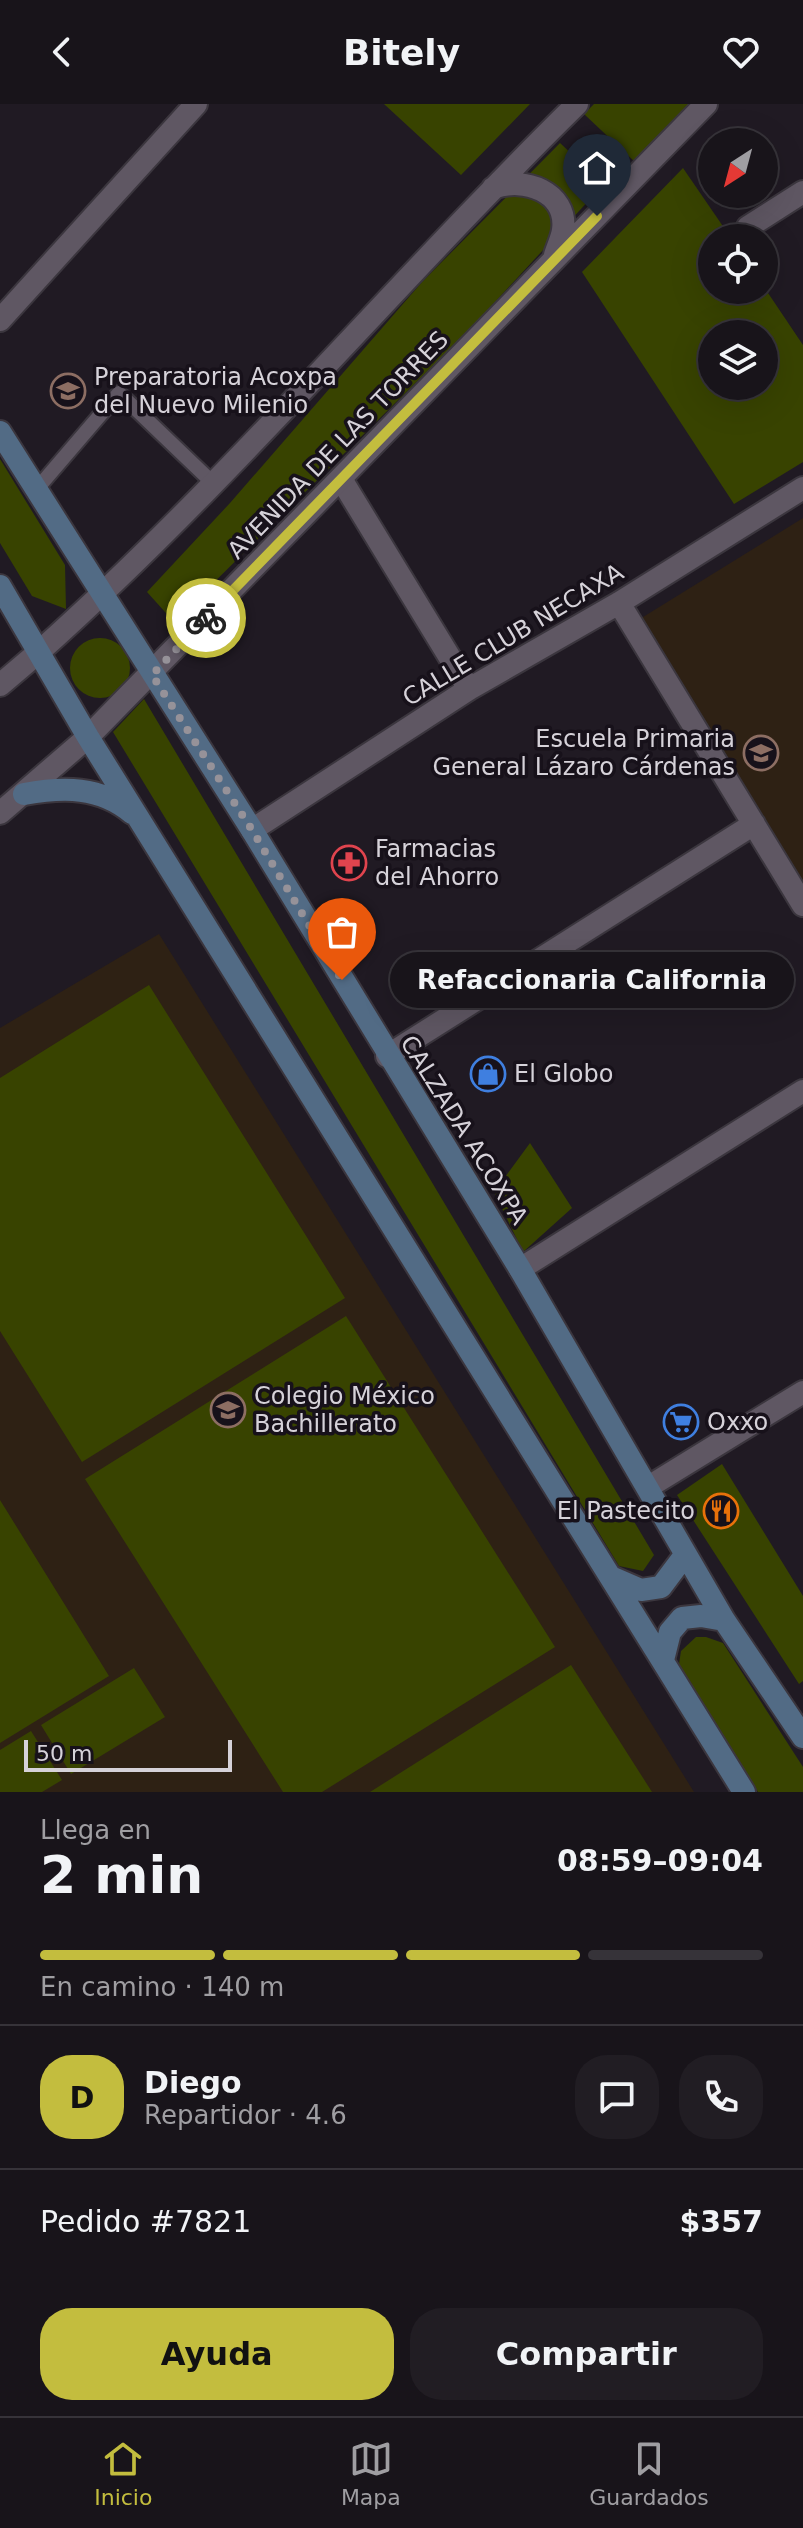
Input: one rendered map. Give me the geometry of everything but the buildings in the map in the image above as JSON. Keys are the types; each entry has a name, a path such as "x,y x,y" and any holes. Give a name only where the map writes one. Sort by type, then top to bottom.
{"main road":[{"name":"CALZADA ACOXPA","path":"0,432 252,830 387,1056 520,1269 650,1486 685,1555 724,1620 797,1712 803,1737"},
{"path":"0,586 88,737 744,1792"},
{"path":"24,794 61,787 80,789 112,800 140,820"},
{"path":"611,1577 641,1590 661,1587 685,1555"},
{"path":"663,1660 670,1632 682,1618 701,1616 724,1620"}],"street":[{"path":"0,320 196,104"},
{"path":"0,685 102,596 215,485 491,189 577,104"},
{"name":"AVENIDA DE LAS TORRES","path":"0,813 88,737 152,675 706,104"},
{"path":"491,189 510,182 531,183 547,195 561,212 564,229 553,260"},
{"path":"753,224 803,192"},
{"path":"341,479 469,689"},
{"name":"CALLE CLUB NECAXA","path":"252,830 469,689 619,603 803,488"},
{"path":"619,603 803,905"},
{"path":"387,1056 754,824"},
{"path":"520,1269 803,1091"},
{"path":"650,1486 803,1392"}],"lane":[{"path":"36,490 119,393 215,485"}],"shaded area":[{"name":"Escuela Primaria General Lázaro Cárdenas","path":"803,518 803,883 635,622"},
{"name":"Colegio México Bachillerato","path":"159,934 694,1792 0,1792 0,1028"}],"green space":[{"path":"384,104 530,104 461,175"},
{"path":"594,104 694,104 637,164 584,114"},
{"path":"560,143 604,184 472,327 174,622 147,592 230,503 422,282"},
{"path":"683,168 698,190 698,208 710,208 721,224 698,224 698,304 775,304 803,345 803,462 734,504 582,272"},
{"path":"0,459 65,565 66,609 32,596 0,543"},
{"path":"100,638 121,647 130,668 121,689 100,698 79,689 70,668 79,647"},
{"path":"144,699 654,1555 643,1571 619,1566 113,732"},
{"path":"149,985 345,1298 82,1462 0,1331 0,1078"},
{"path":"530,1143 572,1208 523,1252 494,1192"},
{"path":"346,1316 555,1647 322,1792 283,1792 85,1479"},
{"path":"722,1464 803,1596 803,1681 799,1684 677,1495"},
{"path":"0,1500 109,1676 0,1743"},
{"path":"696,1637 723,1643 803,1767 803,1792 758,1792 679,1664 681,1651"},
{"path":"571,1665 652,1792 370,1792"},
{"path":"134,1668 165,1717 71,1774 41,1725"},
{"path":"31,1731 62,1780 42,1792 0,1792 0,1750"}],"way so far":[{"path":"206,618 152,675 252,830 342,980"}],"place":[{"name":"Preparatoria Acoxpa del Nuevo Milenio","path":"68,391"},
{"name":"Escuela Primaria General Lázaro Cárdenas","path":"761,753"},
{"name":"Farmacias del Ahorro","path":"349,863"},
{"name":"Refaccionaria California","path":"342,980"},
{"name":"El Globo","path":"488,1074"},
{"name":"Colegio México Bachillerato","path":"228,1410"},
{"name":"Oxxo","path":"681,1422"},
{"name":"El Pastecito","path":"721,1511"}],"route":[{"path":"206,618 597,216"}]}
